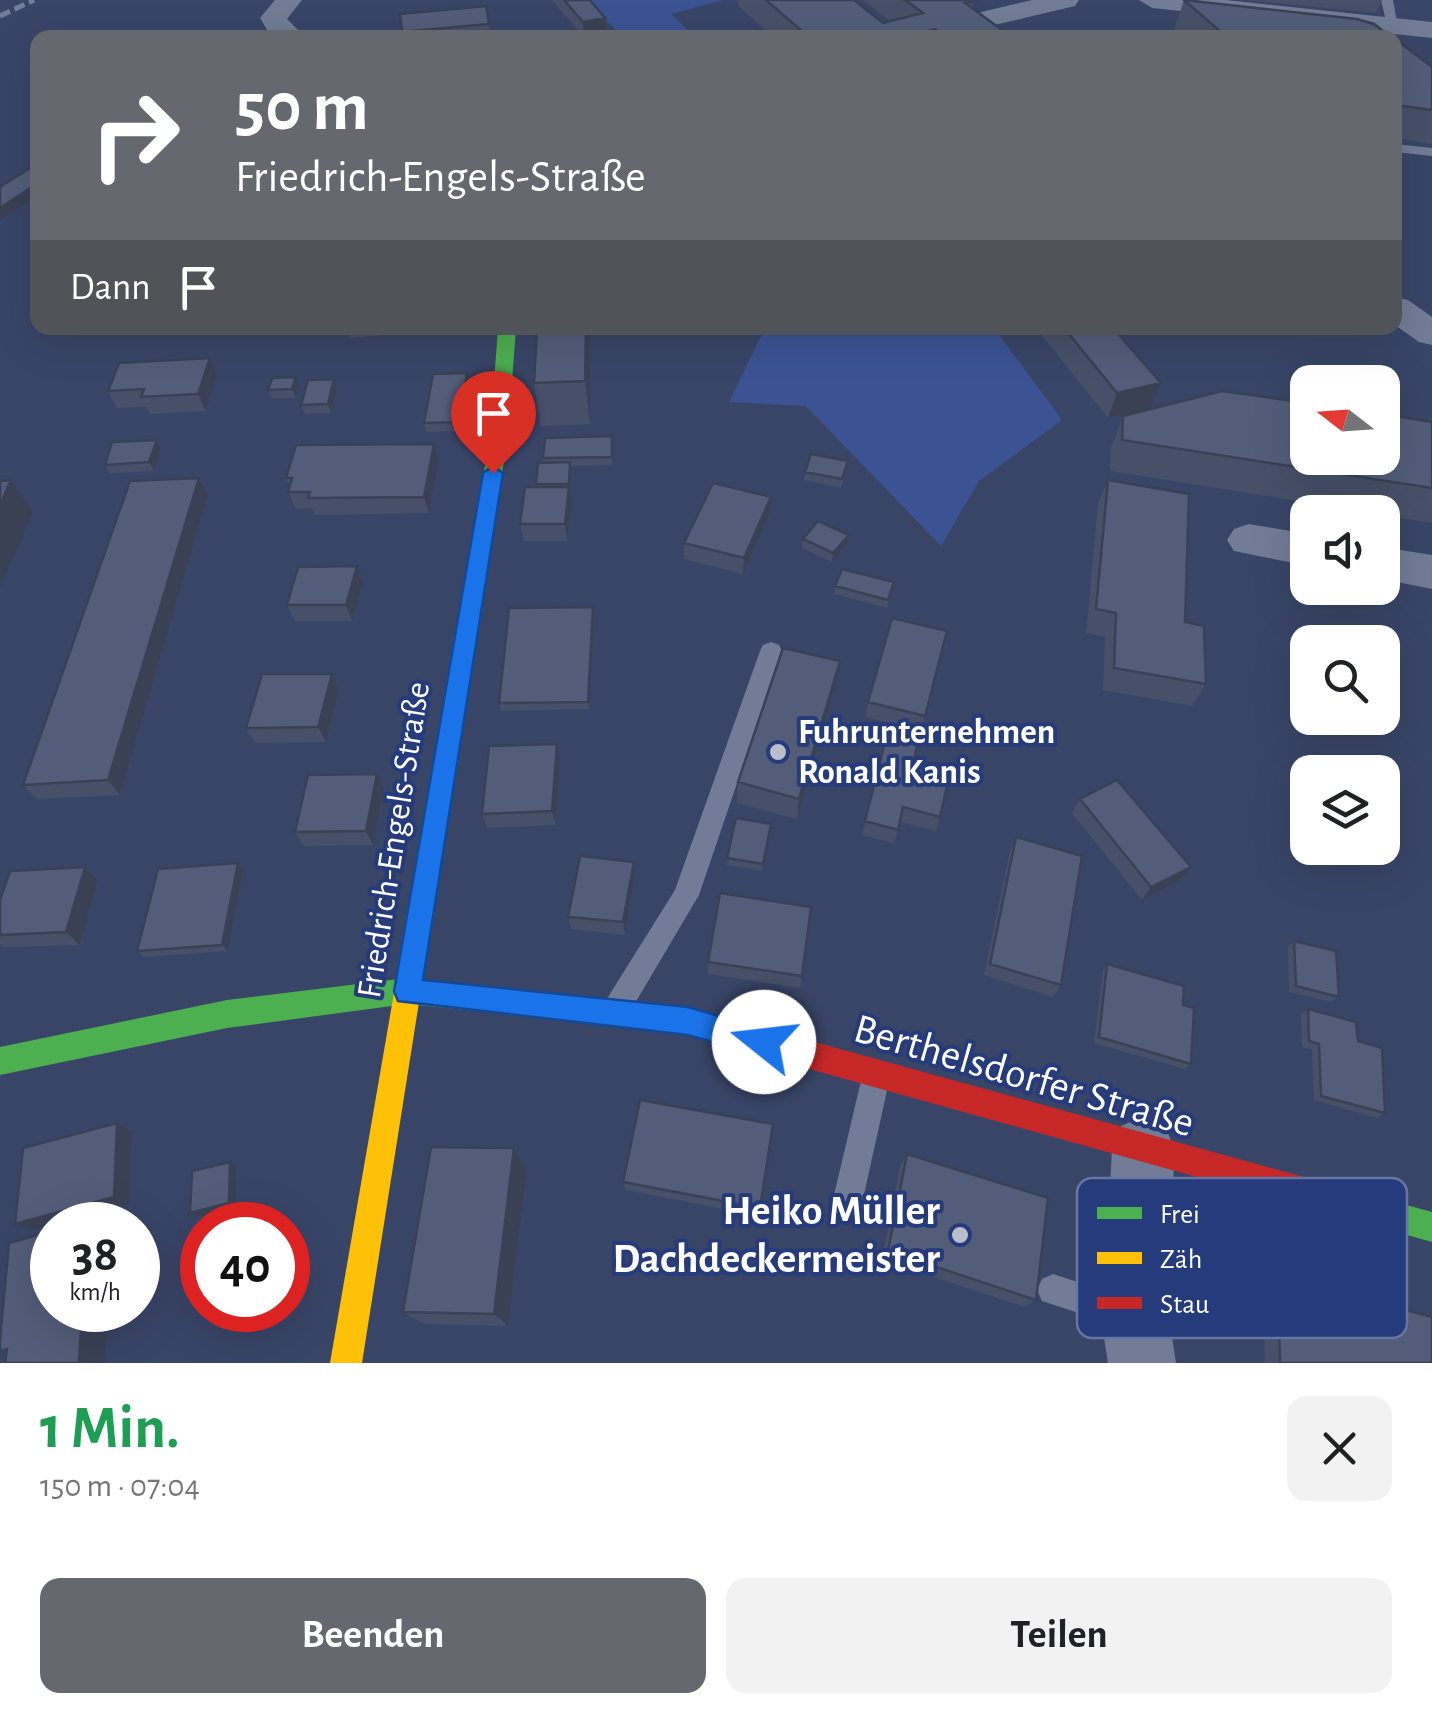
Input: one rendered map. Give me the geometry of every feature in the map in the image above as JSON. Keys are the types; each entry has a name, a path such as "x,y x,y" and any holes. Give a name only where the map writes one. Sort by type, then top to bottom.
{"street":[{"path":"966,0 1007,30"},
{"path":"990,18 1066,0"},
{"path":"1152,0 1337,28 1390,13 1432,30"},
{"path":"1402,313 1432,334"},
{"name":"Friedrich-Engels-Straße","path":"346,1363 499,436 506,335"},
{"path":"1250,540 1290,547"},
{"path":"1400,566 1432,572"},
{"name":"Berthelsdorfer Straße","path":"0,1061 227,1014 408,991 688,1021 1253,1178"},
{"path":"1142,1178 1143,1148"},
{"name":"Berthelsdorfer Straße","path":"1407,1220 1432,1227"}],"lane":[{"path":"1402,149 1432,152"},
{"path":"614,1013 686,896 771,651"},
{"path":"848,1199 877,1074"},
{"path":"1052,1290 1077,1304"}],"shaded area":[{"path":"585,0 723,0 671,14 688,30 616,30"},
{"path":"762,335 999,335 1062,420 979,481 941,546 806,406 729,402"}],"building":[{"path":"564,0 590,0 605,18 583,22"},
{"path":"766,0 854,0 883,23 923,13 905,0 973,0 965,3 1002,30 935,29 801,30"},
{"path":"1184,0 1357,19 1382,30 1219,30"},
{"path":"486,6 489,24 402,30 400,14"},
{"path":"1402,44 1432,67 1432,110 1402,106"},
{"path":"30,168 30,188 0,208 0,187"},
{"path":"537,335 586,335 585,381 534,383"},
{"path":"1070,335 1119,335 1161,383 1117,393"},
{"path":"210,358 198,394 141,397 144,389 108,391 119,363"},
{"path":"467,373 459,422 424,423 433,374"},
{"path":"296,377 292,389 268,390 272,378"},
{"path":"334,379 328,404 301,405 308,380"},
{"path":"1222,391 1290,400 1290,466 1122,440 1123,416"},
{"path":"1400,417 1432,422 1432,488 1348,475 1400,475"},
{"path":"612,436 612,457 543,458 545,438"},
{"path":"157,440 149,462 105,465 112,442"},
{"path":"434,444 424,497 308,498 310,492 288,492 292,478 286,478 296,445"},
{"path":"811,454 848,461 842,479 805,472"},
{"path":"570,462 569,484 536,484 538,463"},
{"path":"199,478 108,780 23,785 130,481"},
{"path":"11,480 0,505 0,481"},
{"path":"1108,480 1189,494 1185,622 1204,626 1206,684 1114,668 1116,613 1096,609"},
{"path":"713,483 771,497 744,558 684,543"},
{"path":"525,487 569,487 565,524 520,524"},
{"path":"818,521 849,535 833,553 803,539"},
{"path":"357,566 346,605 287,605 298,567"},
{"path":"842,569 894,582 888,600 835,586"},
{"path":"593,607 588,702 499,703 509,608"},
{"path":"892,618 947,631 925,716 868,702"},
{"path":"783,648 840,661 799,799 738,782"},
{"path":"262,674 332,674 318,727 246,728"},
{"path":"888,730 919,738 914,759 951,768 940,817 903,807 898,830 865,821"},
{"path":"557,744 552,811 482,814 489,746"},
{"path":"377,774 366,831 295,832 308,775"},
{"path":"1117,780 1191,867 1151,887 1080,799"},
{"path":"736,818 771,824 763,864 727,858"},
{"path":"1016,837 1082,856 1061,985 990,964"},
{"path":"580,856 634,862 623,922 568,917"},
{"path":"238,863 222,945 137,951 158,869"},
{"path":"85,867 66,932 0,935 0,900 10,871"},
{"path":"720,893 811,907 802,976 708,962"},
{"path":"1294,941 1336,951 1339,997 1296,986"},
{"path":"1107,964 1184,986 1183,1005 1194,1008 1191,1064 1099,1037"},
{"path":"1308,1009 1356,1022 1358,1041 1382,1048 1385,1113 1321,1096 1319,1044 1309,1041"},
{"path":"640,1100 773,1124 760,1208 623,1182"},
{"path":"117,1123 114,1197 96,1202 30,1202 30,1220 15,1224 23,1148"},
{"path":"431,1147 514,1148 494,1314 403,1312"},
{"name":"Heiko Müller Dachdeckermeister","path":"907,1154 1048,1198 1036,1300 888,1251"},
{"path":"230,1162 229,1202 191,1202 192,1171"},
{"path":"30,1237 30,1332 81,1332 79,1363 5,1363 7,1349 0,1351 0,1340 9,1243"},
{"path":"1407,1310 1432,1317 1432,1363 1280,1363 1279,1338 1407,1338"}],"railway":[{"path":"0,16 34,0"}],"traffic: fast":[{"path":"435,825 499,436 506,335"},
{"path":"0,1061 227,1014 407,991 476,998"},
{"path":"1407,1220 1432,1227"}],"traffic: slow":[{"path":"346,1363 435,825"}],"traffic: jam":[{"path":"476,998 688,1021 1253,1178"}],"place":[{"name":"Fuhrunternehmen Ronald Kanis","path":"778,752"},
{"name":"Heiko Müller Dachdeckermeister","path":"960,1235"}],"route":[{"path":"493,473 408,991 688,1021 764,1042"}]}
